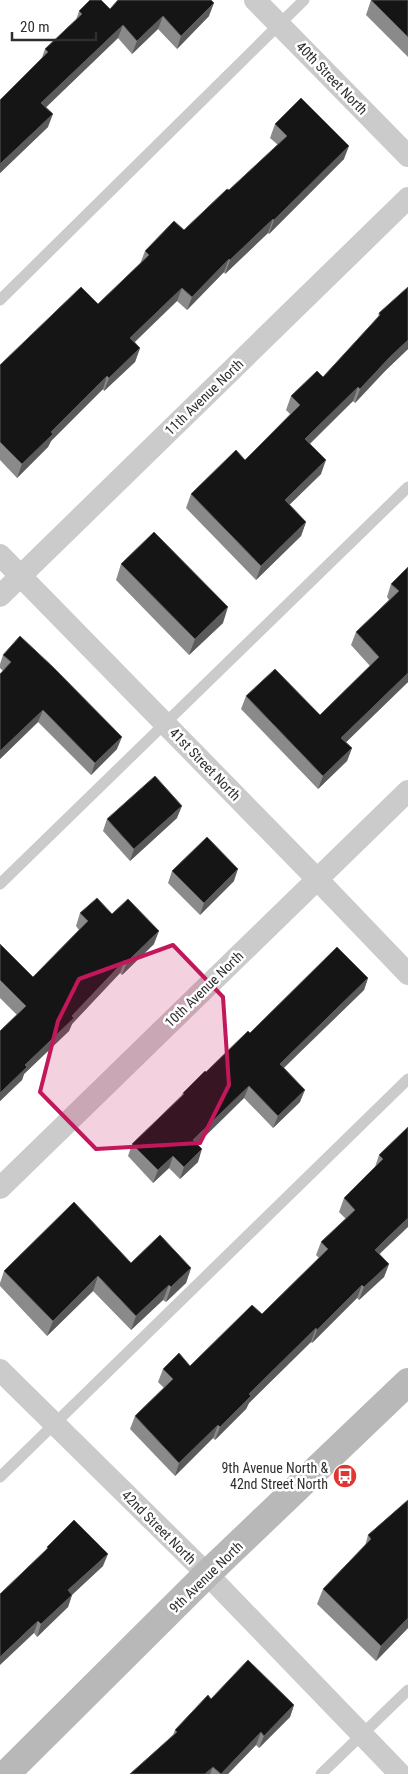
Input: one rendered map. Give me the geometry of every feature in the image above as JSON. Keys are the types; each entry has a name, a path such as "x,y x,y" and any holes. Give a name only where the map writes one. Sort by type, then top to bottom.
{"street":[{"name":"40th Street North","path":"255,0 408,156"},
{"name":"11th Avenue North","path":"0,596 408,198"},
{"name":"41st Street North","path":"0,555 408,974"},
{"name":"10th Avenue North","path":"0,1188 408,791"},
{"name":"42nd Street North","path":"0,1370 207,1574 400,1774"},
{"name":"9th Avenue North","path":"6,1774 207,1574 408,1382"}],"lane":[{"path":"0,300 304,0"},
{"path":"0,884 408,488"},
{"path":"0,1477 408,1079"},
{"path":"321,1774 408,1690"}],"highlighted area":[{"path":"173,945 223,997 229,1085 200,1143 96,1149 40,1092 58,1021 79,979"}],"building":[{"path":"90,0 101,0 110,9 118,0 211,0 214,3 181,36 163,16 137,41 123,25 41,103 53,114 0,164 0,100 48,52 45,49 82,14 79,11"},
{"path":"371,0 408,0 408,37"},
{"path":"301,98 349,146 274,220 229,259 192,297 182,288 130,338 140,348 109,378 107,376 22,464 0,442 0,365 81,287 98,304 149,255 145,251 174,221 184,230 287,136 275,124"},
{"path":"408,287 408,340 360,389 358,387 305,439 326,460 285,500 306,522 261,566 191,494 236,450 245,460 300,405 291,396 317,371 323,377 380,315 379,313"},
{"path":"154,532 228,607 195,639 121,564"},
{"path":"408,567 408,673 341,738 352,748 323,776 246,696 275,669 320,715 379,657 356,632 399,591 391,584"},
{"path":"20,636 122,737 95,763 43,710 0,751 0,674 11,662 3,655"},
{"path":"155,776 182,806 134,849 107,819"},
{"path":"207,837 238,869 204,903 172,871"},
{"path":"97,898 112,914 128,899 159,931 127,962 125,960 72,1016 74,1018 25,1065 27,1067 0,1093 0,1031 26,1006 0,980 0,944 33,977 88,921 80,913"},
{"path":"337,947 368,978 280,1064 305,1090 278,1116 249,1086 193,1140 202,1149 184,1167 173,1156 158,1170 132,1144 205,1071 248,1031 250,1033"},
{"path":"408,1127 408,1218 375,1250 389,1264 364,1287 362,1285 317,1330 316,1328 249,1394 251,1396 220,1427 218,1425 179,1463 135,1416 173,1379 163,1369 179,1353 190,1366 252,1305 262,1314 328,1249 321,1242 355,1210 344,1198 383,1159 379,1155"},
{"path":"74,1202 131,1263 160,1235 191,1268 171,1287 169,1285 136,1316 98,1276 53,1321 4,1271"},
{"path":"408,1500 408,1618 381,1646 323,1589 371,1539 368,1535"},
{"path":"74,1520 108,1554 68,1590 72,1595 41,1624 38,1621 0,1657 0,1594"},
{"path":"248,1660 294,1705 264,1736 261,1732 221,1774 213,1767 205,1774 130,1774 177,1732 175,1730 208,1695 211,1699"}],"place":[{"name":"9th Avenue North & 42nd Street North","path":"345,1476"}]}
